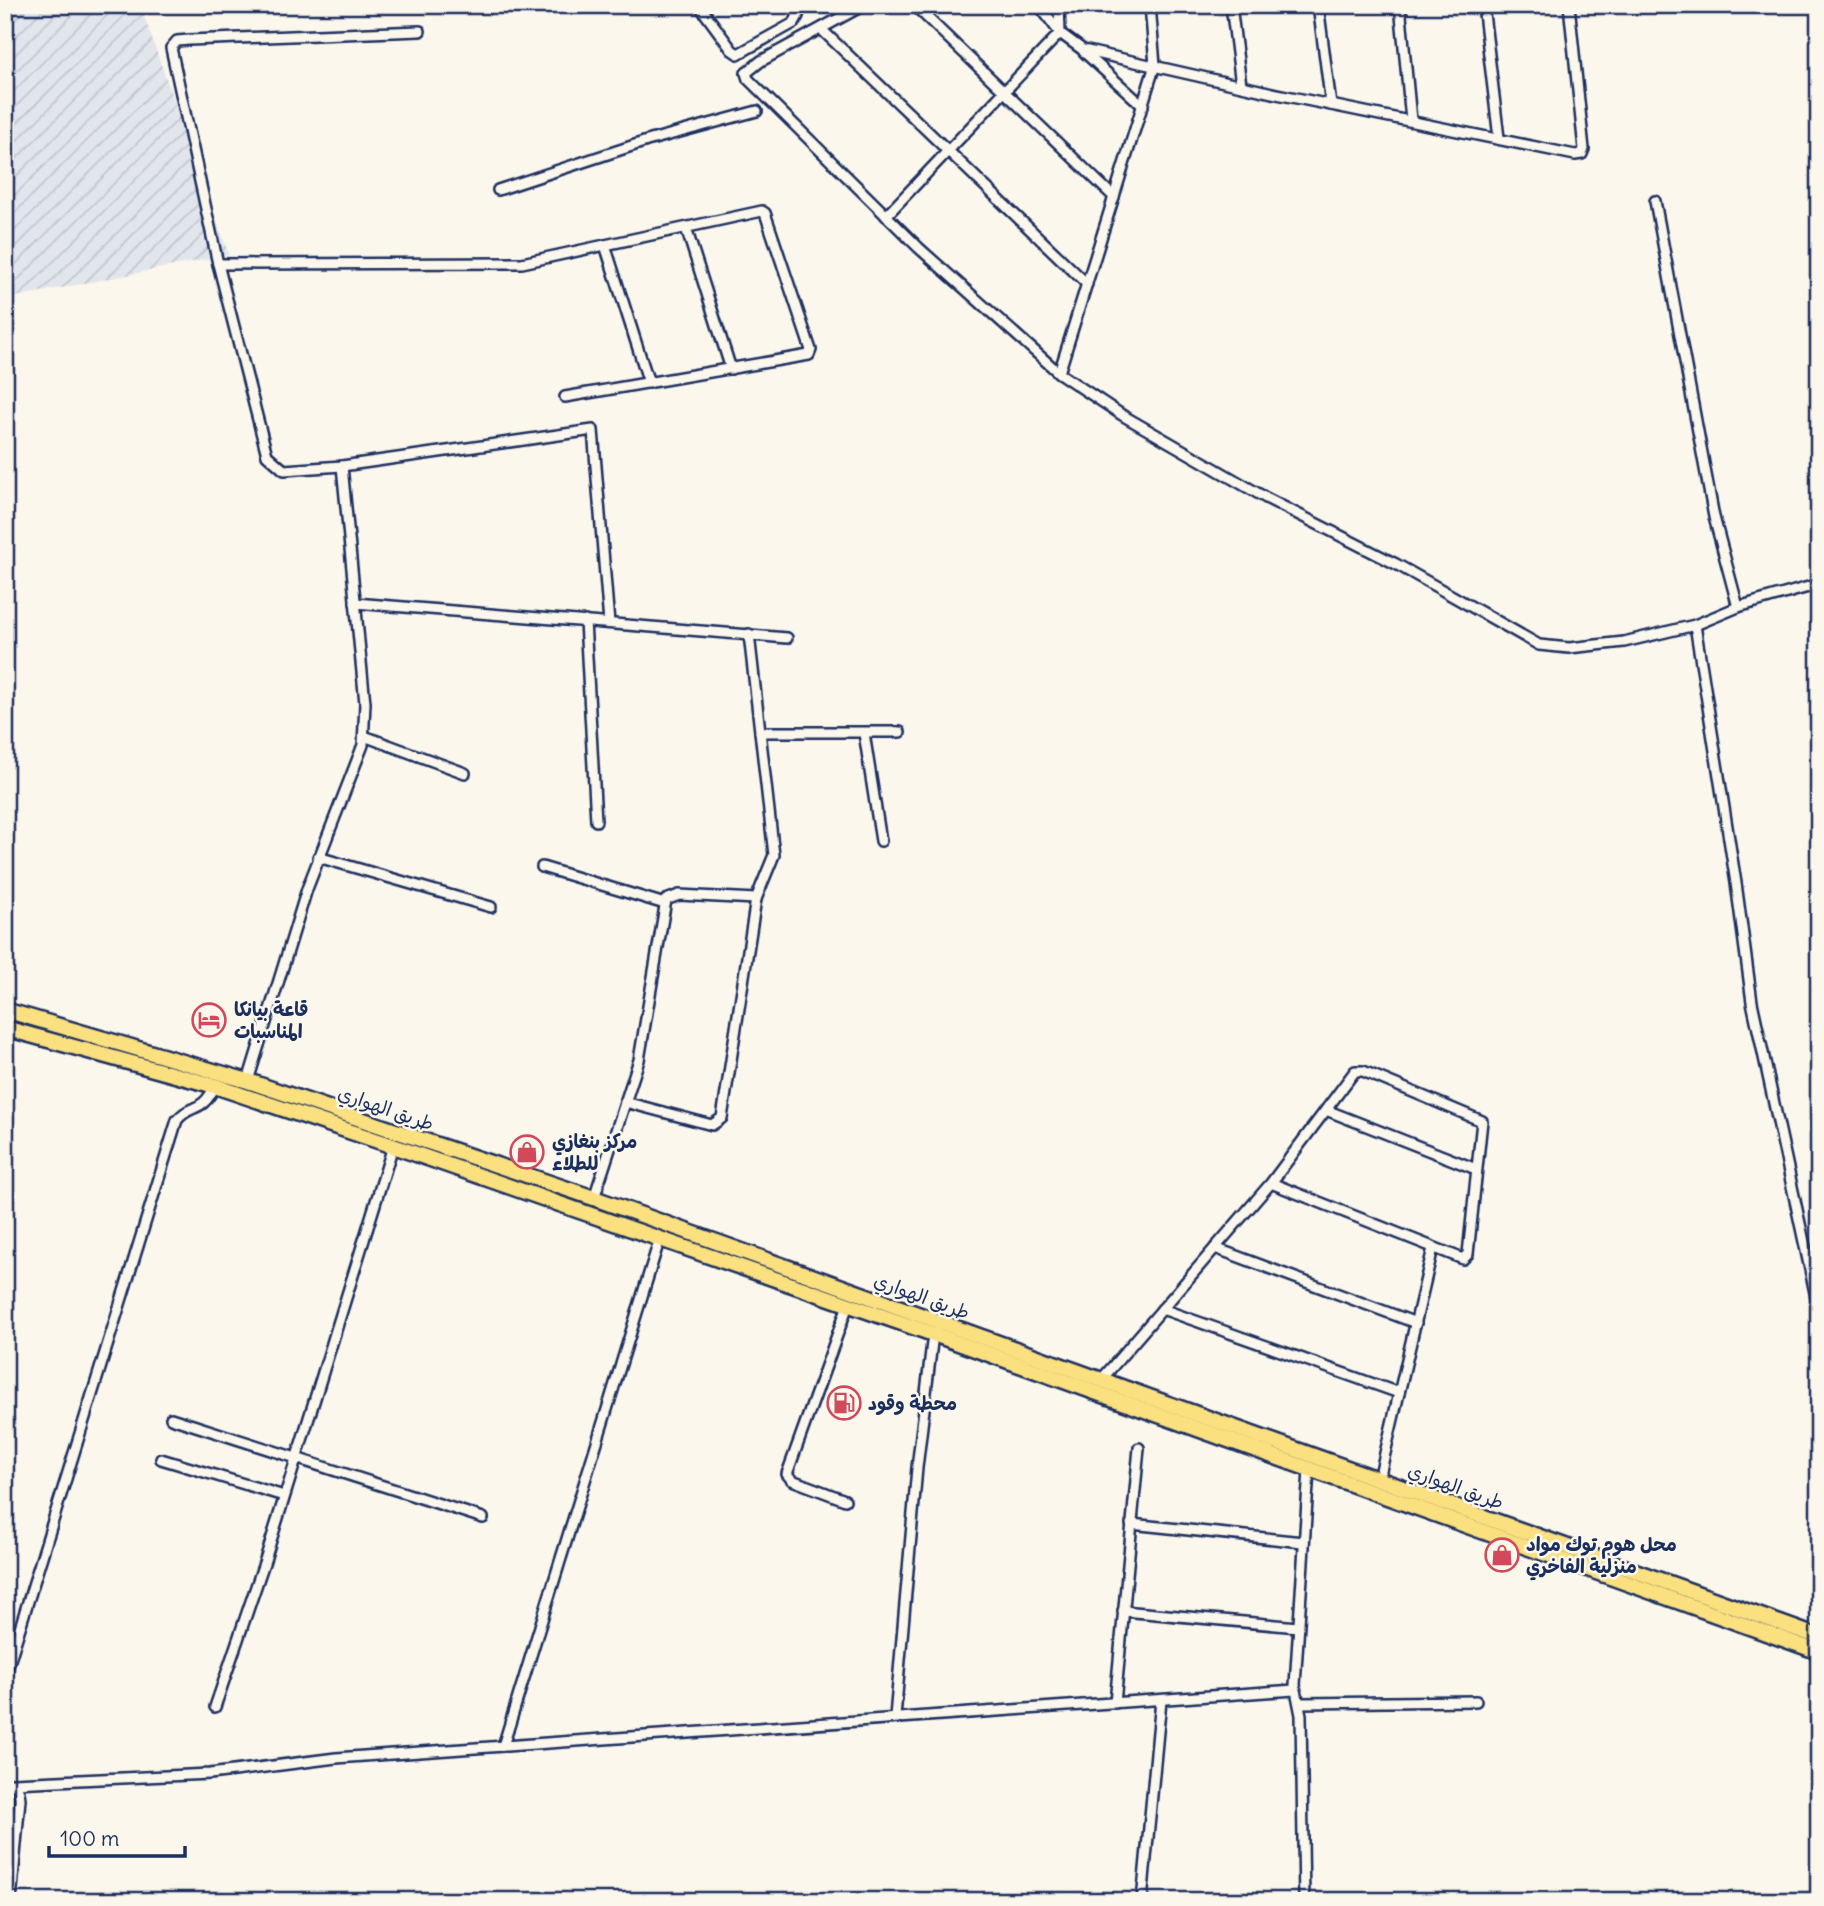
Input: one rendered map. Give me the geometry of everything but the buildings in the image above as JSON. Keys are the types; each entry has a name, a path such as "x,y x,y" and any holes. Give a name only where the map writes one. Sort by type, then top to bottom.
{"highway":[{"name":"طريق الهواري","path":"5,1010 170,1067 215,1086 933,1334 1819,1652"},
{"name":"طريق الهواري","path":"5,1028 170,1067 248,1082 594,1198 1819,1637"},
{"path":"1502,1540 1507,1525"}],"street":[{"path":"698,5 732,50 738,54 794,23 798,16 792,5"},
{"path":"864,5 750,68 746,72 748,79 886,216 1059,373 1122,415 1266,498 1396,564 1539,645 1569,648 1611,643 1695,625 1738,607 1819,584"},
{"path":"914,5 1114,197"},
{"path":"1039,5 1060,33 1083,50 1143,106"},
{"path":"886,216 1060,33 1059,5"},
{"path":"1059,373 1155,65 1150,5"},
{"path":"1231,5 1241,85"},
{"path":"1318,5 1331,105"},
{"path":"1400,5 1411,120"},
{"path":"1483,5 1499,138"},
{"path":"1083,50 1331,105 1582,155 1584,149 1569,5"},
{"path":"821,29 1087,284"},
{"path":"420,30 189,40 173,44 171,57 218,264 267,455 284,470 342,466 593,430 609,623"},
{"path":"498,191 647,141 757,111"},
{"path":"1655,201 1714,517 1738,607"},
{"path":"218,264 522,263 762,211 765,213 811,350 807,357 565,397"},
{"path":"686,228 731,369"},
{"path":"605,245 649,383"},
{"path":"248,1082 318,857 364,736 365,703 342,466"},
{"path":"355,603 787,638"},
{"path":"585,621 596,821"},
{"path":"1695,625 1752,1002 1819,1311"},
{"path":"625,1102 712,1125 722,1118 756,899 774,855 749,634"},
{"path":"760,733 900,732"},
{"path":"864,733 881,841"},
{"path":"364,736 465,773"},
{"path":"318,857 491,907"},
{"path":"542,867 665,904"},
{"path":"594,1198 639,1060 665,904 670,896 679,895 756,899"},
{"path":"1101,1380 1271,1183 1352,1074 1363,1071 1481,1119 1483,1124 1466,1257 1459,1259 1271,1183"},
{"path":"5,1676 177,1120 184,1113 203,1106 215,1086"},
{"path":"1326,1110 1476,1169"},
{"path":"215,1707 393,1146"},
{"path":"503,1746 595,1441 660,1238"},
{"path":"1215,1248 1416,1323"},
{"path":"1380,1479 1433,1248"},
{"path":"845,1500 792,1480 787,1474 848,1304"},
{"path":"1162,1310 1399,1393"},
{"path":"895,1717 917,1468 933,1334"},
{"path":"171,1418 483,1518"},
{"path":"1115,1703 1139,1448"},
{"path":"161,1458 284,1496"},
{"path":"1304,1901 1300,1703 1295,1689 1309,1470"},
{"path":"1131,1524 1303,1542"},
{"path":"1123,1611 1298,1626"},
{"path":"9,1782 211,1774 337,1758 1295,1689"},
{"path":"1142,1901 1161,1700"},
{"path":"1300,1703 1476,1701"},
{"path":"9,1782 19,1788 20,1799 11,1901"}],"shaded area":[{"path":"5,5 140,5 229,255 5,299"}],"place":[{"name":"قاعة بيانكا المناسبات","path":"209,1020"},
{"name":"مركز بنغازي للطلاء","path":"527,1152"},
{"name":"محطة وقود","path":"844,1403"},
{"name":"محل هوم توك مواد منزلية الفاخري","path":"1502,1555"}]}
